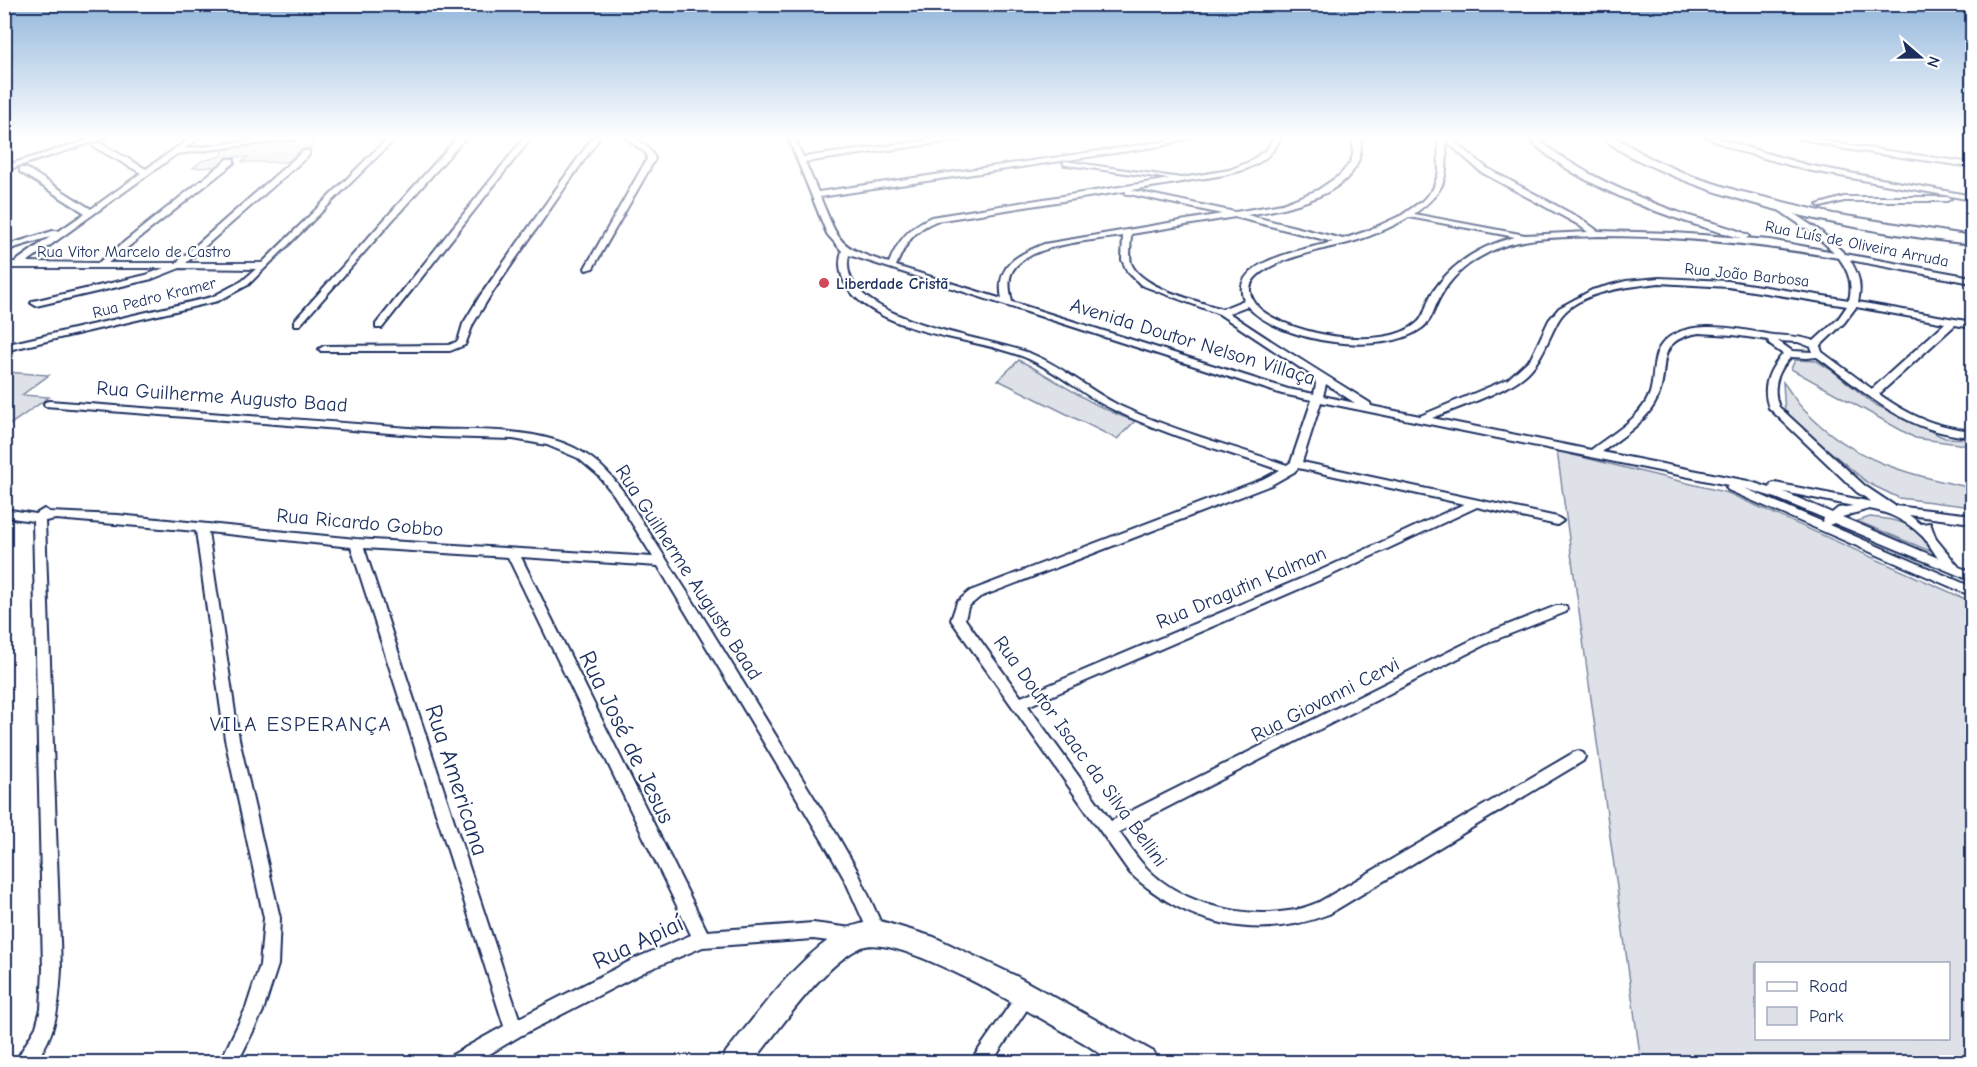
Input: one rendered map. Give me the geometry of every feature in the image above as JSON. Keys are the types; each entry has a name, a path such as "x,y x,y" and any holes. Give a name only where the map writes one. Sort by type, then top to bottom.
{"main road":[{"path":"1719,187 1775,203 1972,231"},
{"path":"1755,187 1791,197 1815,208 1972,240"},
{"path":"1775,203 1791,197"},
{"path":"736,1062 797,987 826,957 867,935 925,946 1007,985 1144,1062"}],"street":[{"path":"50,187 90,212"},
{"path":"16,266 124,187"},
{"path":"99,266 199,187"},
{"path":"36,303 149,277 178,266 268,187"},
{"name":"Rua Pedro Kramer","path":"4,348 215,299 246,283 343,187"},
{"path":"297,322 418,187"},
{"path":"379,326 489,187"},
{"path":"324,348 450,348 464,341 468,324 485,296 561,187"},
{"path":"589,268 635,187"},
{"path":"811,187 831,234 846,251 842,264 849,281 857,293 869,303 898,318 1029,356 1120,410 1293,467 1557,521"},
{"path":"815,195 872,187"},
{"path":"892,267 908,234 934,219 1143,187"},
{"path":"1008,304 1004,291 1006,274 1017,260 1047,246 1233,215 1303,200 1329,187"},
{"path":"1438,187 1409,214 1371,234 1347,243 1288,256 1260,266 1253,272 1246,286 1248,302 1268,320 1294,329 1337,338 1367,340 1401,336 1421,324 1442,287 1462,264 1491,247 1528,237 1594,233 1701,237 1776,244"},
{"path":"1515,187 1580,222 1594,233"},
{"name":"Rua Luís de Oliveira Arruda","path":"1613,187 1702,223 1776,244 1972,280"},
{"path":"1907,187 1972,199"},
{"path":"1122,190 1347,243"},
{"path":"1925,190 1931,195 1932,200"},
{"path":"1805,223 1815,208 1844,199 1972,199"},
{"path":"1775,203 1805,223 1843,257 1854,278 1856,294 1853,304 1835,327 1817,349 1806,356 1789,353 1776,347 1773,340 1777,338"},
{"path":"1409,214 1528,237"},
{"path":"1701,237 1702,223"},
{"name":"Rua Vitor Marcelo de Castro","path":"7,245 66,230"},
{"path":"1127,233 1126,260 1136,276 1144,283 1222,312 1370,407"},
{"name":"Avenida Doutor Nelson Villaça","path":"846,251 1259,385 1317,399 1370,407 1722,478 1780,495 1972,592"},
{"path":"849,281 854,267 864,258"},
{"name":"Rua Vitor Marcelo de Castro","path":"4,266 264,266"},
{"name":"Rua João Barbosa","path":"1423,418 1512,381 1525,372 1533,362 1559,312 1579,299 1617,286 1641,282 1712,282 1972,325"},
{"path":"1222,312 1248,302"},
{"path":"1239,324 1268,320"},
{"path":"1873,394 1952,322"},
{"path":"1595,453 1652,402 1664,347 1676,334 1694,330 1798,339 1817,349 1873,394 1916,423 1943,432 1972,434"},
{"path":"1789,353 1772,377 1769,395 1774,408 1861,489 1927,533 1956,570"},
{"path":"1293,467 1321,384 1318,373"},
{"name":"Rua Guilherme Augusto Baad","path":"49,404 429,433 495,435 550,443 575,452 595,465 609,482 662,562 831,840 851,875 867,935"},
{"name":"Rua Doutor Isaac da Silva Bellini","path":"1293,467 1267,482 975,594 962,605 958,620 1136,868 1157,888 1181,902 1219,914 1260,921 1288,919 1323,909 1578,757"},
{"name":"Avenida Doutor Nelson Villaça","path":"1697,474 1798,515 1830,522 1972,577"},
{"path":"1722,478 1895,510"},
{"path":"1860,503 1861,489"},
{"path":"1780,495 1829,497"},
{"path":"1780,495 1798,515"},
{"name":"Rua Dragutin Kalman","path":"1018,704 1323,574 1477,503"},
{"name":"Rua Ricardo Gobbo","path":"4,506 47,514"},
{"path":"1830,522 1842,511 1858,508 1972,519"},
{"name":"Rua Ricardo Gobbo","path":"4,513 47,514 201,527 356,543 662,562"},
{"path":"24,1062 37,1046 49,1023 52,969 47,514"},
{"path":"1927,533 1925,528 1929,521 1951,517"},
{"path":"201,527 232,739 272,918 269,965 254,1011 229,1062"},
{"name":"Rua Americana","path":"356,543 514,1030"},
{"name":"Rua José de Jesus","path":"513,554 702,939"},
{"name":"Rua Giovanni Cervi","path":"1109,830 1487,638 1562,609"},
{"name":"Rua Apiaí","path":"459,1062 514,1030 642,964 702,939 813,931 867,935"},
{"path":"982,1062 1026,996"}],"green space":[{"path":"1019,360 1105,409 1135,421 1117,439 998,380"},
{"path":"1795,360 1817,361 1874,404 1945,438 1972,439 1972,446 1915,438 1791,369"},
{"path":"5,372 49,375 22,395 49,397 5,428"},
{"path":"1783,382 1803,409 1843,443 1883,464 1972,488 1972,507 1899,498 1868,483 1785,414"},
{"path":"1557,451 1728,493 1972,602 1972,1062 1641,1062"},
{"path":"1870,517 1889,519 1914,529 1926,542 1930,551 1857,521"}],"place":[{"name":"Liberdade Cristã","path":"824,283"}],"district":[{"name":"VILA ESPERANÇA","path":"301,724"}]}
